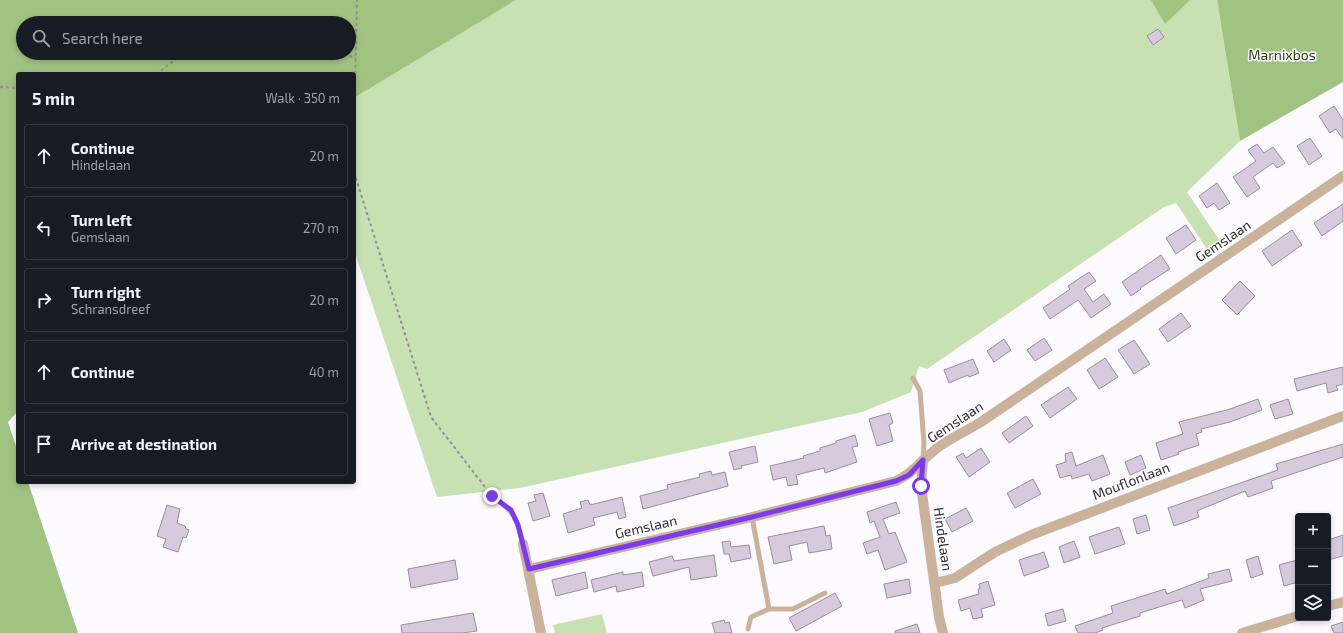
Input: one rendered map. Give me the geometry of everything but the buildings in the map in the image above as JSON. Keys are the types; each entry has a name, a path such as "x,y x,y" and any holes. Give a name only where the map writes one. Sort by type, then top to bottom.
{"street":[{"name":"Gemslaan","path":"529,569 752,517 896,481 909,475 923,460 940,446 981,422 1343,176"},
{"name":"Mouflonlaan","path":"935,582 956,578 995,552 1031,535 1343,416"},
{"name":"Hindelaan","path":"923,460 921,486 939,617 943,633"},
{"path":"524,544 541,633"},
{"path":"1331,605 1343,602"},
{"path":"1242,633 1295,617"}],"lane":[{"name":"Hindelaan","path":"913,378 920,391 924,443 923,460"},
{"path":"492,496 511,510 524,544"},
{"path":"752,517 769,609"},
{"path":"748,629 751,617 769,609 793,609 825,593"}],"path":[{"path":"356,59 357,0"},
{"path":"159,72 175,60"},
{"path":"356,60 356,72"},
{"path":"0,87 16,88"},
{"path":"356,178 431,417 492,496"}],"green space":[{"path":"0,0 516,0 356,97 356,72 16,72 16,413 8,422 16,446 16,484 29,484 78,633 0,633"},
{"path":"516,0 1217,0 1240,141 1187,192 1224,247 1211,255 1176,203 1164,207 927,369 919,366 911,392 862,412 520,488 437,497 356,256 356,97"},
{"path":"1151,0 1190,0 1165,24"},
{"name":"Marnixbos","path":"1217,0 1343,0 1343,82 1240,141"},
{"path":"602,614 607,633 555,633 553,625"}],"route":[{"path":"492,496 511,510 524,544 529,569 752,517 896,481 909,475 923,460 921,486"}]}
